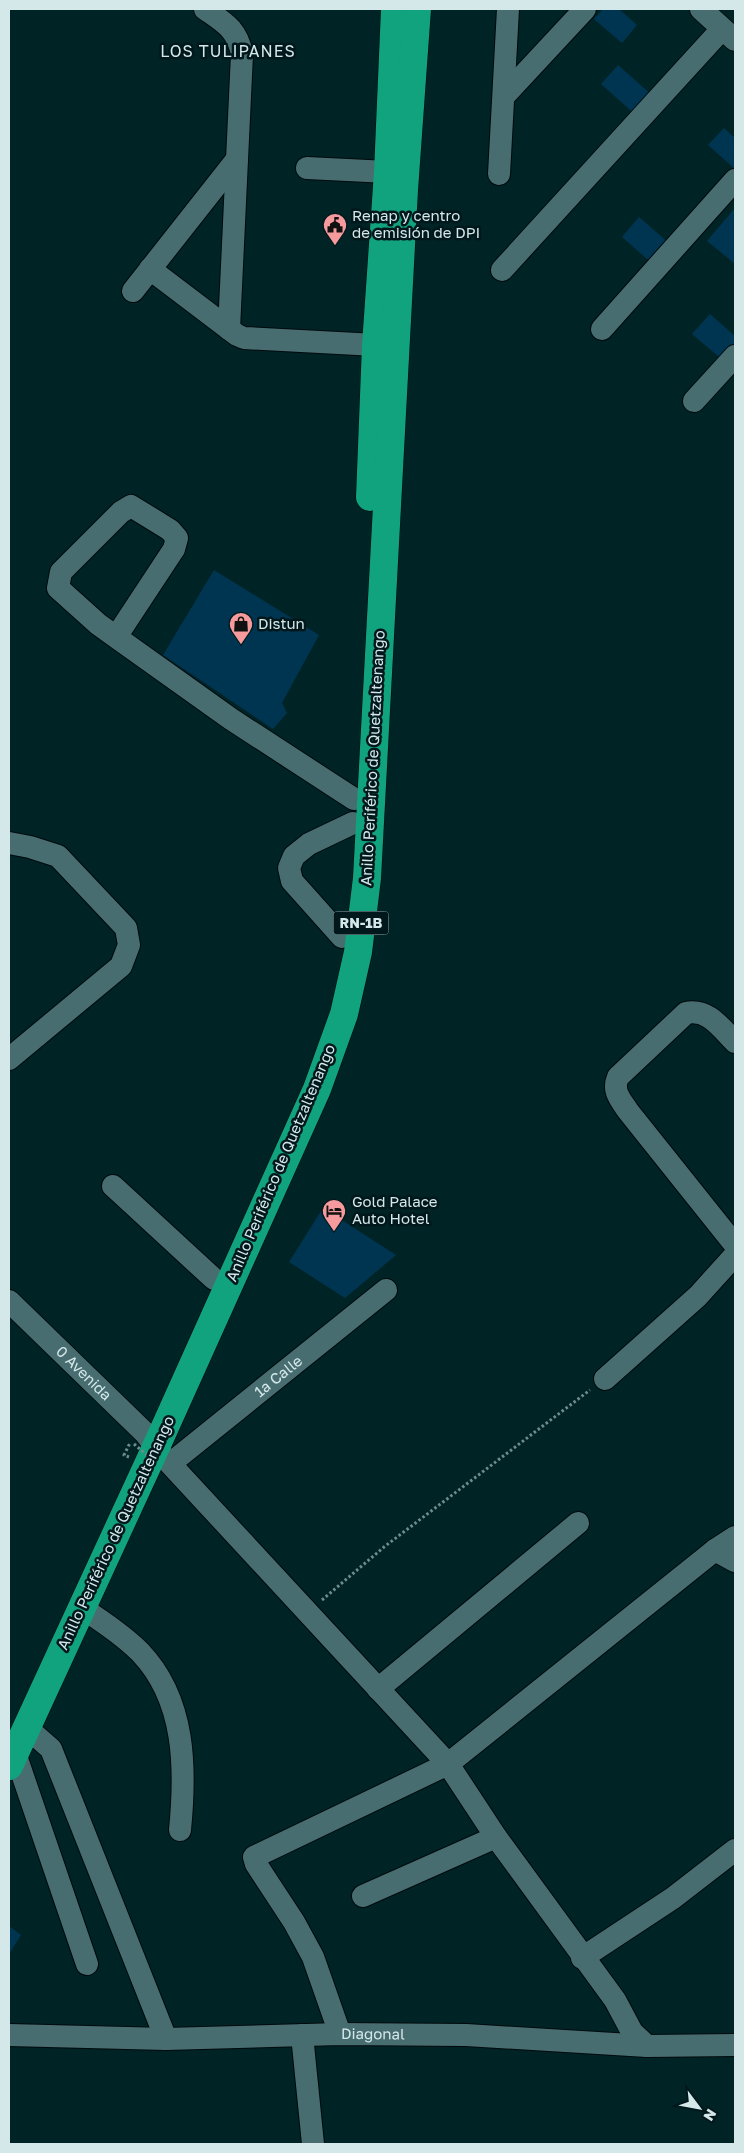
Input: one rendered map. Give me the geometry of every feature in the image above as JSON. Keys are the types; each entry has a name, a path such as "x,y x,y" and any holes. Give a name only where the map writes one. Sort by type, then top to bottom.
{"highway":[{"name":"Anillo Periférico de Quetzaltenango","path":"12,1759 18,1726 152,1450 214,1279 313,1052 330,994 342,937 350,872 395,9"},
{"name":"Anillo Periférico de Quetzaltenango","path":"18,1726 82,1608 316,1089 344,1014 358,952 367,878 404,190 417,9"}],"street":[{"path":"206,9 231,28 239,40 242,54 229,329"},
{"path":"499,174 505,95 508,9"},
{"path":"502,270 729,34 701,9"},
{"path":"505,95 578,11"},
{"path":"134,291 237,158"},
{"path":"307,168 388,172"},
{"path":"602,329 735,180"},
{"path":"150,269 229,329 244,338 376,345"},
{"path":"694,401 735,356"},
{"path":"116,637 174,549 177,538 170,530 130,506 121,512 61,572 58,588 98,624 116,637 231,719 353,811 294,856 289,868 292,881 342,937"},
{"path":"9,843 30,846 58,856 126,928 129,945 121,966 9,1059"},
{"path":"735,1042 707,1015 696,1010 686,1013 618,1077 615,1084 617,1096 628,1111 735,1245"},
{"path":"113,1186 214,1279"},
{"path":"605,1379 698,1296 735,1255"},
{"name":"1a Calle","path":"152,1450 386,1290"},
{"name":"0 Avenida","path":"9,1301 307,1612 448,1764 496,1837 614,2000 632,2032 648,2046"},
{"path":"378,1689 578,1523"},
{"path":"340,2034 314,1957 294,1922 256,1864 254,1857 448,1764 735,1536"},
{"path":"715,1550 735,1561"},
{"path":"82,1608 105,1623 140,1652 157,1675 172,1703 182,1746 184,1788 180,1830"},
{"path":"18,1726 51,1749 166,2039"},
{"path":"12,1759 86,1964"},
{"path":"363,1896 496,1837"},
{"path":"582,1958 673,1898 735,1850"},
{"name":"Diagonal","path":"9,2036 166,2039 340,2034 466,2035 648,2046 735,2045"},
{"path":"302,2035 313,2144"}],"path":[{"path":"307,1612 384,1548 605,1379"}],"building":[{"path":"603,9 619,9 637,25 622,43 594,19"},
{"path":"618,65 654,97 637,116 601,84"},
{"path":"724,128 735,138 735,169 708,145"},
{"path":"735,208 735,264 707,241"},
{"path":"639,217 671,245 654,265 622,237"},
{"path":"710,314 735,336 735,350 725,362 692,334"},
{"name":"Distun","path":"214,570 319,635 282,703 287,713 273,729 163,655"},
{"name":"Gold Palace Auto Hotel","path":"323,1208 396,1255 345,1298 289,1262"},
{"path":"9,1926 21,1935 9,1954"}],"place":[{"name":"Renap y centro de emisión de DPI","path":"335,246"},
{"name":"Distun","path":"241,645"},
{"name":"Gold Palace Auto Hotel","path":"334,1232"}],"district":[{"name":"LOS TULIPANES","path":"228,51"}]}
